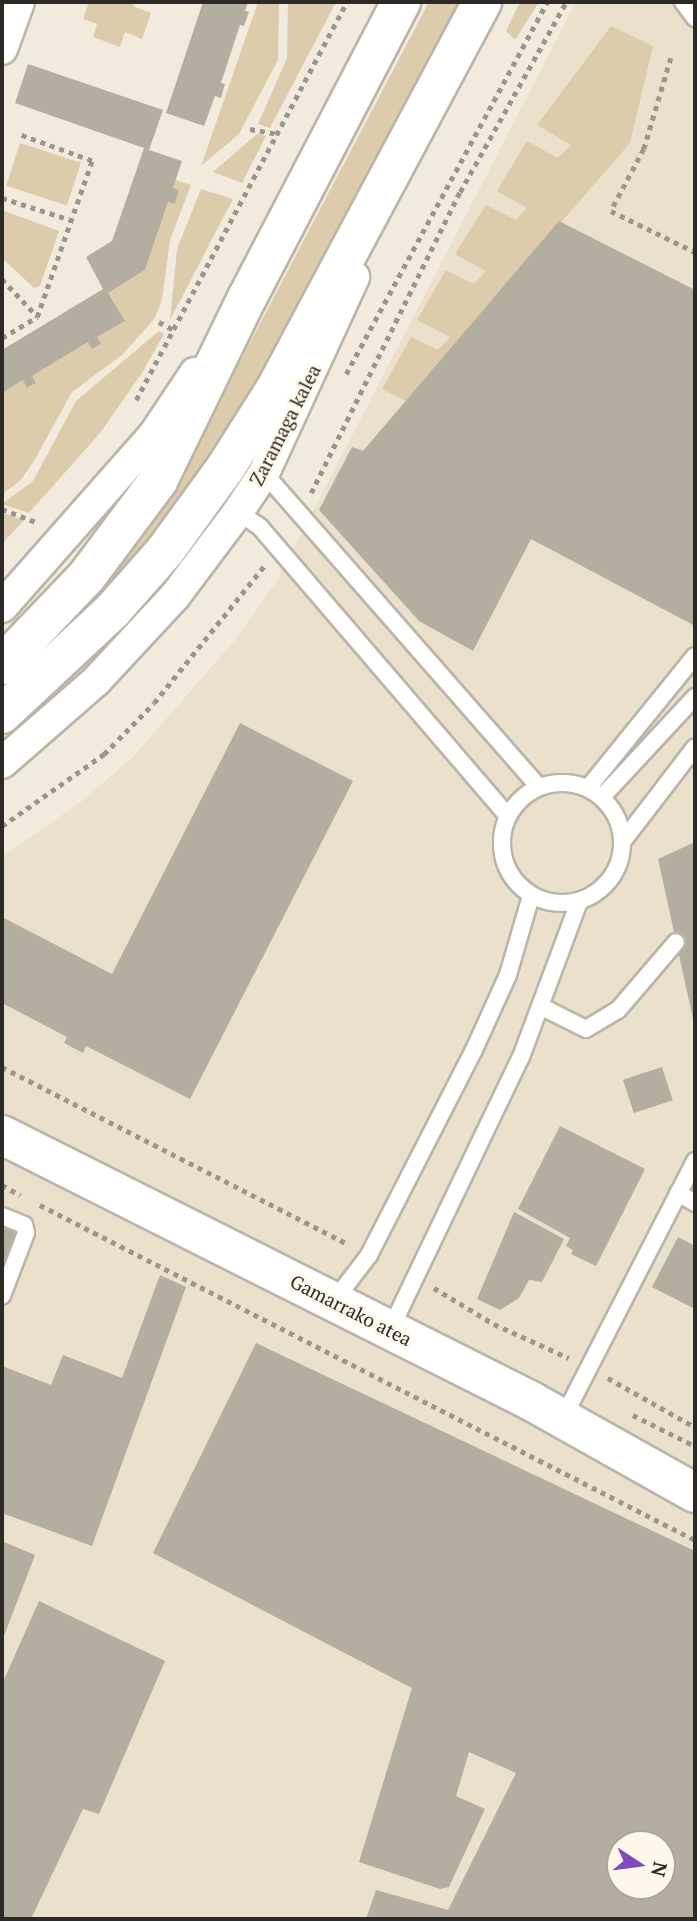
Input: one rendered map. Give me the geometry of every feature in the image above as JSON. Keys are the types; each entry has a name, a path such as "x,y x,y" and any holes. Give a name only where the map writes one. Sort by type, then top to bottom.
{"main road":[{"path":"2,665 87,576 158,481 247,298 401,2"},
{"name":"Zaramaga kalea","path":"2,714 113,610 164,551 226,467 276,388 482,2"},
{"name":"Gamarrako atea","path":"4,1141 334,1301 563,1418 695,1493"}],"street":[{"path":"2,49 19,2"},
{"name":"Zaramaga kalea","path":"2,763 96,681 175,596 264,473 433,96"},
{"path":"2,607 153,436 247,298"}],"lane":[{"path":"264,473 539,787"},
{"path":"238,512 260,527 508,816"},
{"path":"595,793 695,656"},
{"path":"595,793 695,697"},
{"path":"623,841 617,817 595,793 572,783 539,787 526,794 508,816 502,851 507,869 531,896 563,905 579,902 611,879 623,841 695,747"},
{"path":"334,1301 369,1255 473,1052 508,975 531,896"},
{"path":"390,1330 541,1007 579,902"},
{"path":"541,1007 586,1029 618,1010 676,942"},
{"path":"563,1418 695,1161"},
{"path":"678,1194 695,1203"},
{"path":"2,1216 24,1225 26,1233 2,1296"}],"path":[{"path":"129,412 176,331 347,2"},
{"path":"671,58 644,149 611,211 695,252"},
{"path":"250,129 278,134"},
{"path":"2,338 37,317 92,161 18,134"},
{"path":"2,198 71,220"},
{"path":"2,279 37,317"},
{"path":"159,322 176,331"},
{"path":"2,509 40,524"},
{"path":"30,534 48,514"},
{"path":"2,1185 23,1196"},
{"path":"33,1202 695,1540"}],"shaded area":[{"path":"89,2 135,2 133,6 151,13 142,39 125,32 120,47 93,37 97,24 83,19"},
{"path":"258,2 279,2 278,60 239,134 201,166"},
{"path":"288,2 336,2 270,128 258,124 287,58"},
{"path":"429,2 460,2 253,399 152,545 46,658 39,649 183,470"},
{"path":"520,2 539,2 515,40 506,31"},
{"path":"576,2 695,2 695,1919 2,1919 2,857 82,801 133,757 235,640 277,581"},
{"path":"611,26 653,46 630,143 406,401 382,389 411,337 438,350 450,337 417,320 446,270 474,284 486,271 455,254 486,205 516,220 527,208 497,191 527,141 558,158 571,145 537,125"},
{"path":"257,134 266,136 242,183 213,172"},
{"path":"20,143 81,163 67,206 6,186"},
{"path":"176,180 191,185 170,240 162,300 155,318 122,355 72,392 34,461 19,482 2,494 2,393 23,380 28,388 36,383 32,376 88,342 100,344 97,337 124,321 108,293 145,270 168,202 175,204 179,190 173,188"},
{"path":"201,189 233,199 170,320 177,249"},
{"path":"2,210 59,231 40,286 34,288 2,258"},
{"path":"159,331 164,334 142,373 100,433 29,513 2,504 33,481 76,401"},
{"path":"2,513 24,520 2,544"}],"building":[{"path":"203,2 248,2 245,11 249,12 244,26 240,25 221,83 225,84 221,98 215,96 204,126 166,113"},
{"path":"28,64 163,110 149,150 182,161 173,188 179,190 175,204 168,202 145,270 108,293 125,321 97,337 101,344 92,349 88,342 32,376 36,383 27,388 23,380 2,393 2,350 103,289 86,257 112,241 144,148 15,103"},
{"path":"559,221 695,290 695,626 531,539 473,651 419,621 319,510 352,447 363,451"},
{"path":"240,723 353,781 190,1099 86,1046 83,1053 64,1043 67,1037 2,1003 2,917 112,974"},
{"path":"695,842 695,1018 693,1019 658,859"},
{"path":"662,1067 673,1100 634,1113 623,1080"},
{"path":"560,1126 645,1169 596,1266 571,1254 573,1250 566,1246 570,1238 518,1209"},
{"path":"514,1212 564,1239 542,1282 529,1280 519,1298 500,1310 477,1299"},
{"path":"2,1227 16,1233 2,1271"},
{"path":"678,1237 695,1246 695,1309 652,1287"},
{"path":"160,1275 186,1287 92,1546 2,1513 2,1366 51,1385 63,1355 122,1378"},
{"path":"256,1343 695,1551 695,1919 366,1919 376,1890 448,1910 516,1773 469,1752 456,1796 485,1809 449,1887 440,1889 359,1862 412,1688 153,1553"},
{"path":"2,1541 35,1555 2,1641"},
{"path":"39,1601 165,1661 99,1814 83,1809 31,1919 2,1919 2,1684"}]}
